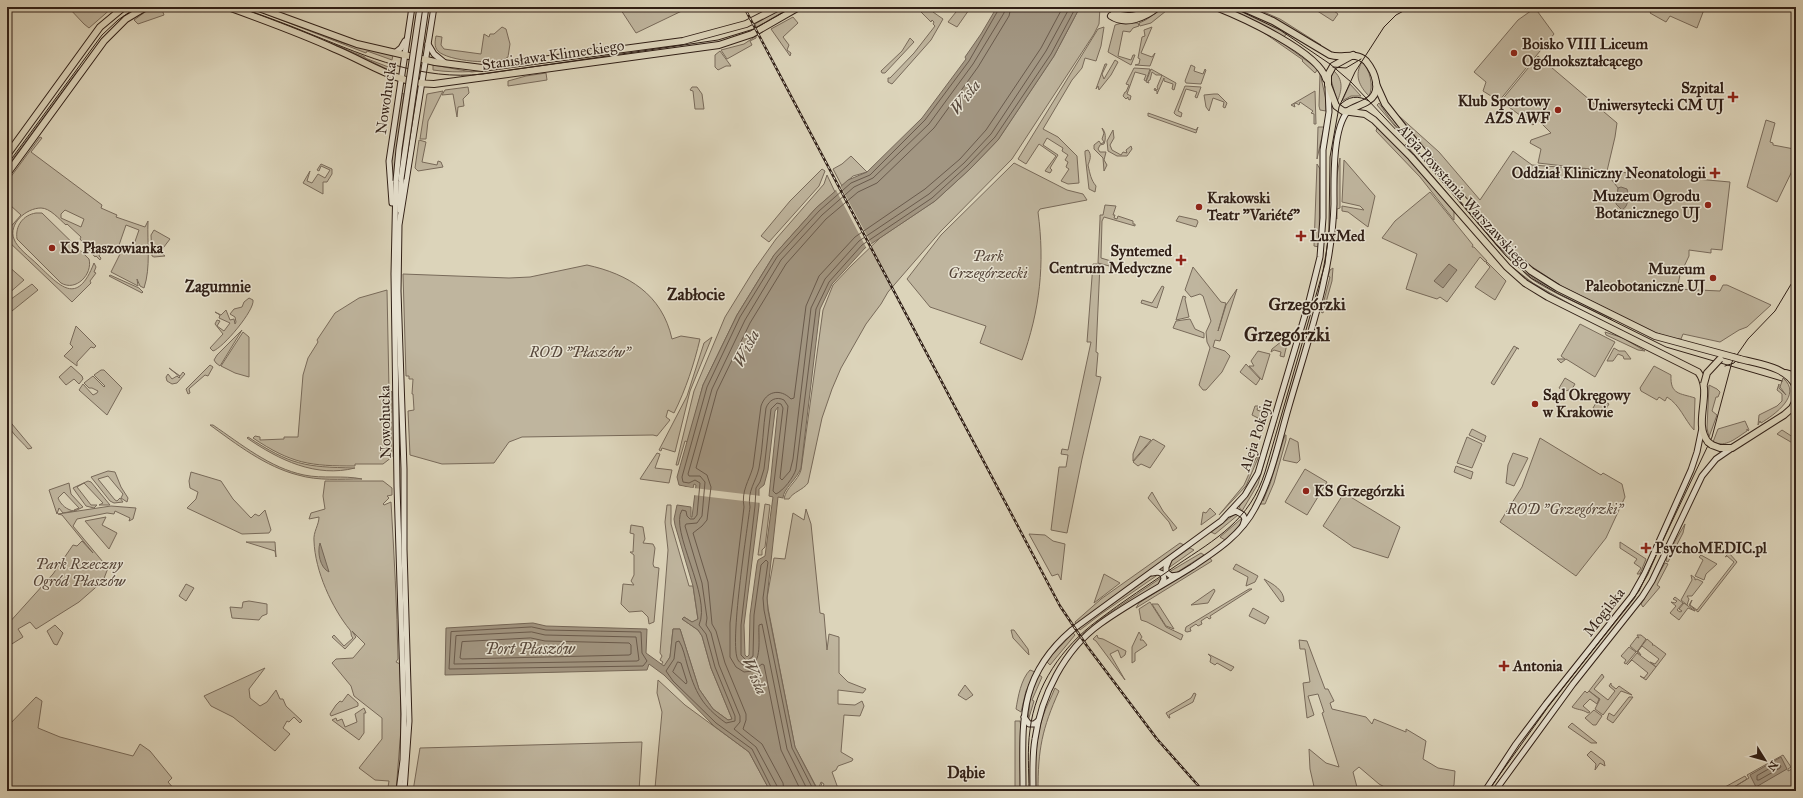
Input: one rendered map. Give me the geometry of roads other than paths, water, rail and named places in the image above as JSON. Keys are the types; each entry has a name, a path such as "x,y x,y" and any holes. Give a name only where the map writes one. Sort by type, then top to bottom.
{"main road":[{"path":"7,154 100,27 124,7"},
{"path":"7,174 104,41 126,19 146,7"},
{"name":"Stanisława Klimeckiego","path":"228,7 301,34 400,79 421,84 449,82 710,47 731,42 752,34 799,7"},
{"name":"Stanisława Klimeckiego","path":"256,7 349,42 425,60 468,68 495,67 676,42 752,22 779,7"},
{"name":"Nowohucka","path":"399,791 403,760 404,714 397,476 394,268 395,214 392,208 389,166 400,79 412,7"},
{"path":"399,225 399,149 420,7"},
{"path":"395,214 426,7"},
{"name":"Nowohucka","path":"404,791 408,721 404,549 404,469 398,299 399,225 402,216 434,7"},
{"path":"1149,7 1143,13 1137,15 1113,15 1117,19 1137,19 1149,14 1158,7"},
{"path":"1216,7 1261,27 1317,64 1324,73 1336,106 1348,111 1370,100 1375,93 1376,84 1368,62 1353,55 1337,57 1330,55 1273,21 1241,7"},
{"path":"396,52 401,48 407,38"},
{"path":"428,44 434,54 447,64"},
{"path":"1327,83 1328,75 1333,67 1353,55"},
{"name":"Aleja Pokoju","path":"1023,791 1024,714 1028,694 1035,676 1059,642 1072,630 1226,516 1249,489 1260,469 1310,298 1320,257 1323,218 1322,162 1329,112 1327,83"},
{"name":"Aleja Powstania Warszawskiego","path":"1376,84 1384,104 1418,146 1499,242 1531,271 1563,290 1655,336 1722,357 1733,357 1796,376"},
{"name":"Aleja Pokoju","path":"1032,791 1033,750 1038,721 1056,677 1080,644 1099,624 1182,573 1223,545 1241,529 1252,515 1264,488 1320,300 1330,256 1335,167 1340,126 1348,111"},
{"name":"Aleja Powstania Warszawskiego","path":"1348,111 1368,115 1396,141 1501,261 1525,283 1548,297 1698,372 1704,384"},
{"path":"1323,218 1328,213 1333,219"},
{"path":"1310,298 1310,302 1314,304 1317,304 1320,300"},
{"path":"1722,357 1707,373 1704,384 1702,427 1704,436 1710,444 1720,448 1732,448 1796,408"},
{"path":"1784,373 1791,379 1796,387"},
{"path":"1784,415 1792,408 1796,400"},
{"name":"Mogilska","path":"1485,791 1516,744 1546,704 1635,591 1691,470 1697,452 1702,427"},
{"name":"Mogilska","path":"1494,791 1573,684 1642,597 1652,581 1702,476 1716,459 1732,448"},
{"path":"1226,516 1236,511 1243,515 1245,520 1241,529"},
{"path":"1172,557 1166,565 1166,572 1173,576 1182,573"},
{"path":"1147,575 1157,572 1163,575 1163,582 1156,589"},
{"path":"1024,714 1029,724 1035,724 1038,721"}],"water":[{"path":"997,7 1080,7 1054,56 998,140 970,169 935,201 865,248 832,284 820,309 801,468 785,491 783,498 778,497 767,598 768,610 795,747 818,791 770,791 749,752 714,726 664,675 649,664 647,670 445,675 446,628 533,623 546,626 647,629 646,653 664,666 670,657 673,629 680,629 699,689 713,709 728,720 732,719 711,668 702,636 698,630 682,619 684,617 692,622 698,619 693,586 674,519 677,505 691,507 692,517 696,485 694,484 693,488 679,485 677,477 703,385 737,315 774,255 816,208 848,180 867,172 922,118 966,59 965,57","holes":["778,407 769,496 773,497 765,556 758,560 757,564 750,615 749,655 747,657 745,655 744,625 759,506 759,489 764,485 768,470 775,411"]},
{"path":"1621,187 1627,189 1628,195 1626,206 1622,210 1616,204 1618,188"},
{"path":"1449,264 1457,270 1443,288 1434,281"},
{"path":"320,543 329,572 321,563 319,551"},
{"path":"1781,757 1787,769 1756,787 1750,775"}],"waterway":[{"path":"1611,179 1618,188"},
{"path":"1611,213 1617,209"},
{"path":"819,791 822,783"}],"tram line":[{"path":"7,165 102,35 118,20 137,7"},
{"path":"239,7 375,59 417,71 460,75 483,74 718,40 754,29 793,7"},
{"path":"1232,7 1280,30 1330,64 1351,82 1416,151 1506,256 1531,278 1557,293 1666,347 1782,381"},
{"path":"1029,791 1028,760 1030,730 1033,714 1044,683 1062,655 1084,631 1097,621 1218,537 1230,527 1241,516 1259,489 1325,264 1329,230 1330,157 1339,107 1355,72 1384,27 1396,15 1411,7"},
{"path":"1333,67 1346,68 1361,59"},
{"path":"1340,105 1353,97 1369,101"},
{"path":"1488,791 1548,707 1639,591 1712,437 1732,362 1748,339 1775,311 1796,276"},
{"path":"1725,366 1734,363 1738,358"}],"railway":[{"path":"744,7 1060,606 1087,646 1157,739 1203,791"}],"place":[{"name":"Boisko VIII Liceum Ogólnokształcącego","path":"1514,53"},
{"name":"Szpital Uniwersytecki CM UJ","path":"1733,97"},
{"name":"Klub Sportowy AZS AWF","path":"1558,110"},
{"name":"Oddział Kliniczny Neonatologii","path":"1715,173"},
{"name":"Muzeum Ogrodu Botanicznego UJ","path":"1708,205"},
{"name":"Krakowski Teatr \"Variété\"","path":"1199,207"},
{"name":"LuxMed","path":"1301,236"},
{"name":"KS Płaszowianka","path":"52,248"},
{"name":"Syntemed Centrum Medyczne","path":"1181,260"},
{"name":"Muzeum Paleobotaniczne UJ","path":"1713,278"},
{"name":"Sąd Okręgowy w Krakowie","path":"1535,404"},
{"name":"KS Grzegórzki","path":"1306,491"},
{"name":"PsychoMEDIC.pl","path":"1646,548"},
{"name":"Antonia","path":"1504,666"}],"district":[{"name":"Zagumnie","path":"218,286"},
{"name":"Zabłocie","path":"696,294"},
{"name":"Grzegórzki","path":"1307,304"},
{"name":"Grzegórzki","path":"1287,334"},
{"name":"Dąbie","path":"966,772"}],"water label":[{"name":"Wisła","path":"965,97"},
{"name":"Wisła","path":"746,348"},
{"name":"Port Płaszów","path":"530,648"},
{"name":"Wisła","path":"755,676"}],"park label":[{"name":"Park Grzegórzecki","path":"988,264"},
{"name":"ROD \"Płaszów\"","path":"580,352"},
{"name":"ROD \"Grzegórzki\"","path":"1565,509"},
{"name":"Park Rzeczny Ogród Płaszów","path":"79,572"}]}
